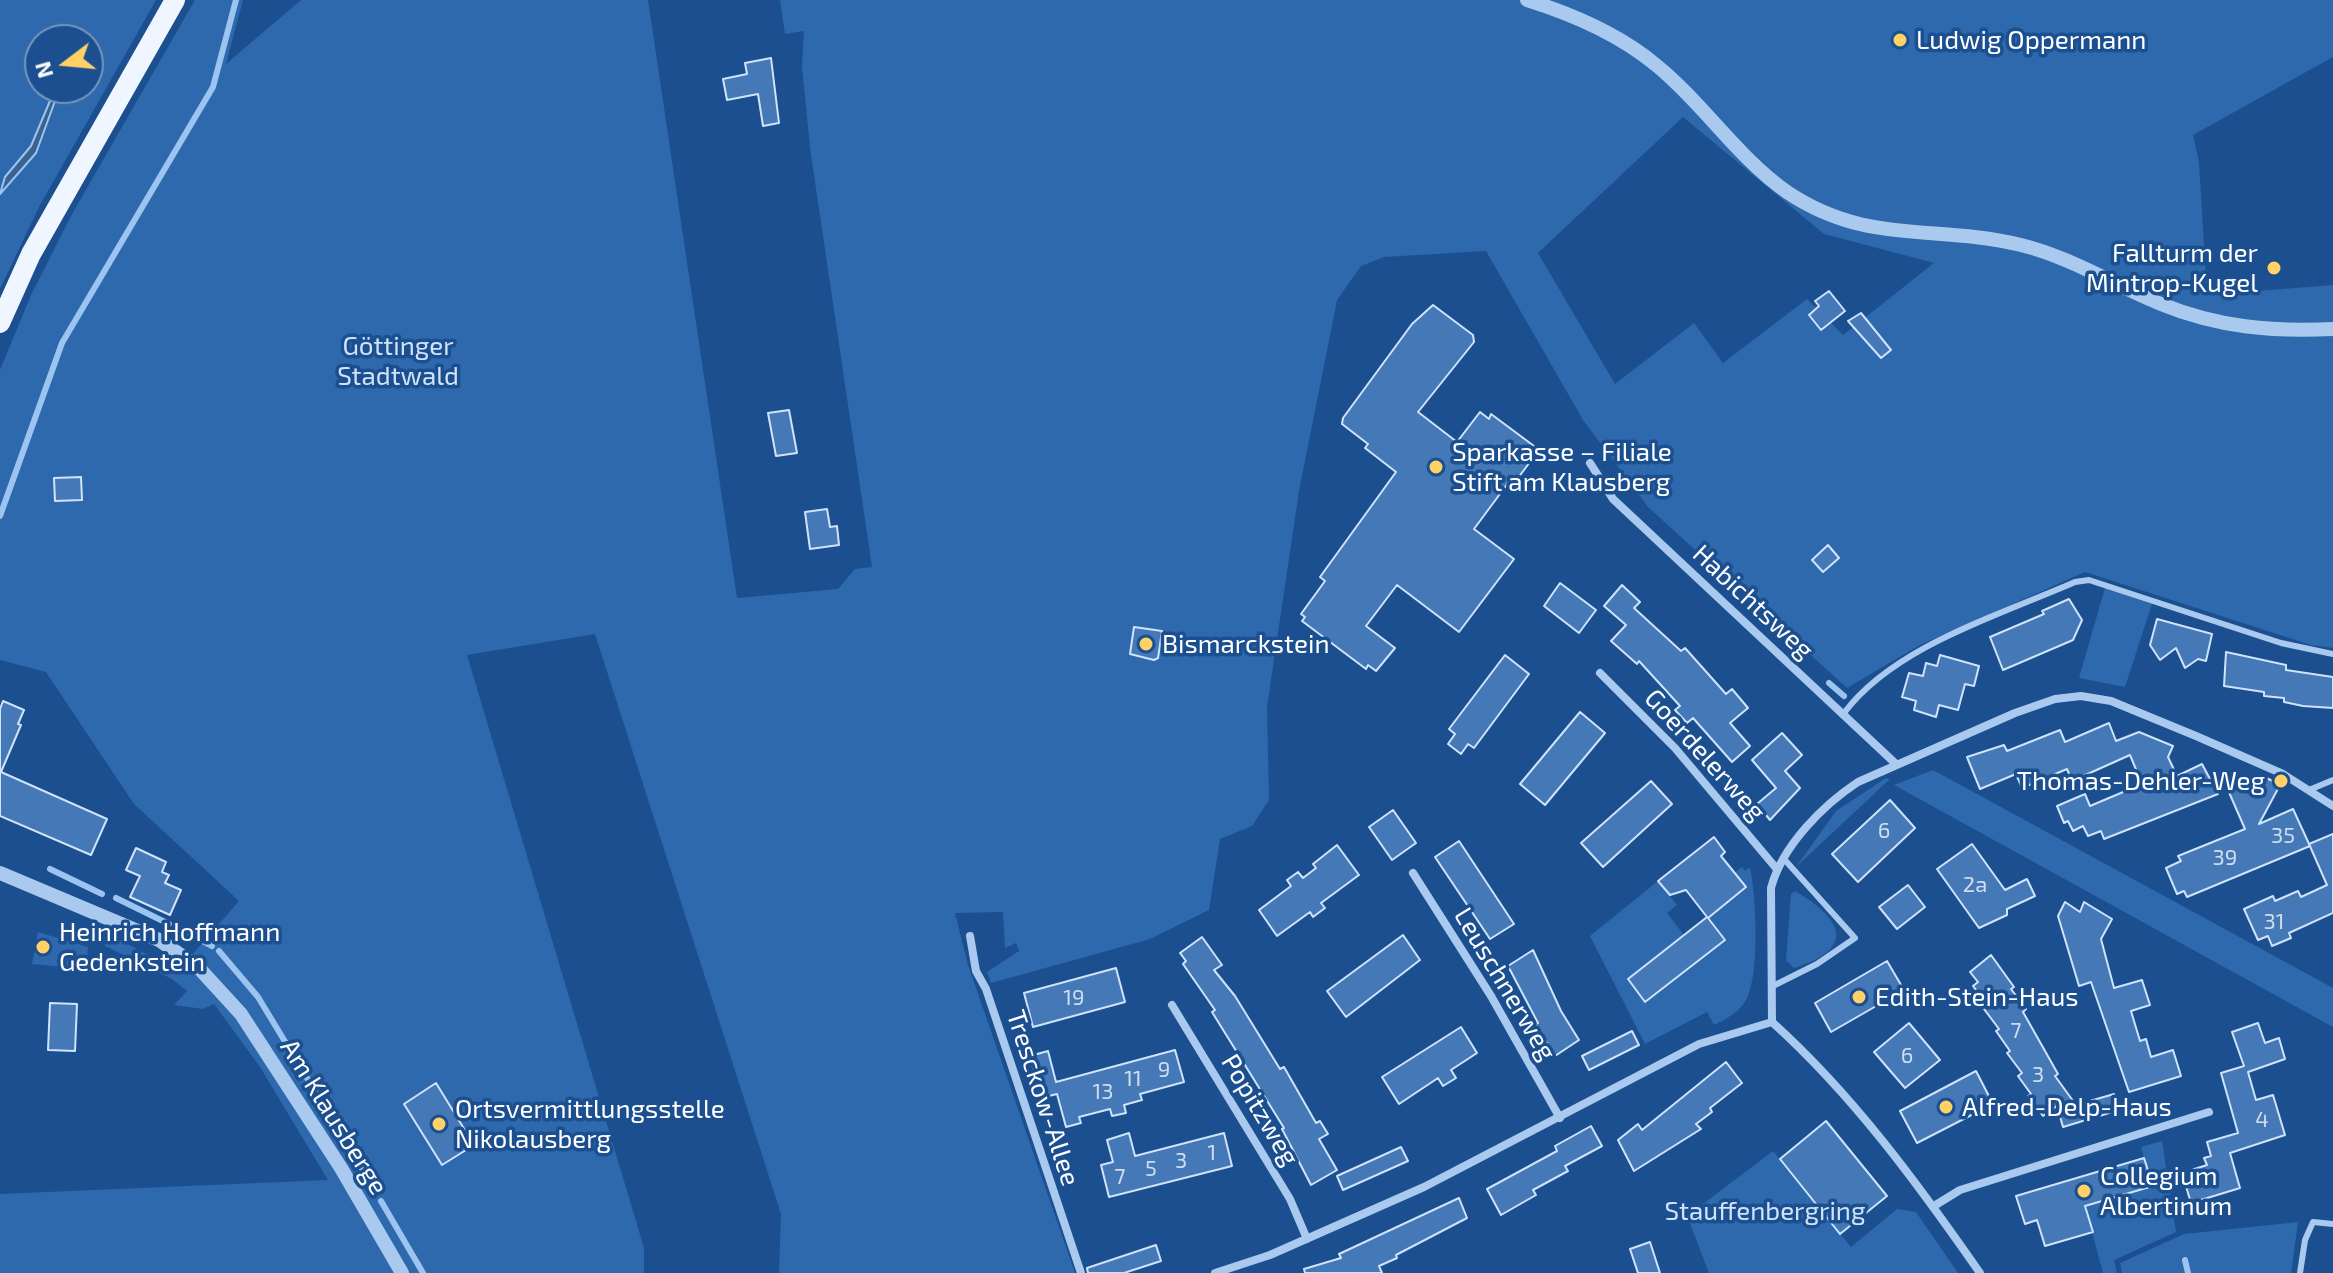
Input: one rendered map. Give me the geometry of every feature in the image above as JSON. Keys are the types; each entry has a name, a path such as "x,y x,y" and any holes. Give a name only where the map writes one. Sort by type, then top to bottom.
{"main road":[{"path":"0,323 31,254 175,0"}],"street":[{"path":"1527,0 1579,19 1656,64 1769,177 1787,191 1833,216 1856,225 1895,233 2018,245 2048,253 2203,320 2281,332 2333,329"},
{"name":"Habichtsweg","path":"1590,463 1613,499 1896,764"},
{"name":"Goerdelerweg","path":"1600,673 1675,748 1776,868"},
{"path":"1980,1273 1934,1206 1837,1087 1772,1022 1771,888 1776,868 1838,795 1896,764 2042,702 2081,696 2139,711 2283,774 2333,806"},
{"name":"Am Klausberge","path":"0,873 159,940 179,951 219,990 241,1014 308,1117 402,1273"},
{"name":"Leuschnerweg","path":"1413,873 1491,996 1560,1118"},
{"name":"Tresckow-Allee","path":"970,936 976,971 986,989 1081,1273"},
{"name":"Popitzweg","path":"1172,1005 1282,1186 1307,1239"},
{"path":"1215,1273 1307,1239 1422,1188 1699,1044 1772,1022"},
{"path":"1934,1206 1960,1190 2209,1112"}],"lane":[{"path":"1844,713 1868,684 1896,664 2062,588 2089,580 2281,643 2333,654"},
{"path":"2309,790 2333,780"},
{"path":"1771,987 1817,964 1855,938 1784,859"},
{"path":"2300,1273 2313,1222 2333,1224"}],"green space":[{"path":"0,0 156,0 104,92 104,24 24,24 24,104 97,104 39,207 0,289"},
{"name":"Göttinger Stadtwald","path":"195,0 243,0 226,64 301,0 648,0 737,598 838,589 855,569 872,567 810,148 802,66 804,31 785,34 780,0 2333,0 2333,57 2193,135 2199,162 2207,295 2333,285 2333,648 2311,645 2085,572 1920,645 1847,688 1648,507 1583,420 1486,251 1384,257 1361,266 1337,300 1299,491 1267,707 1269,800 1252,826 1220,839 1209,910 1150,939 991,983 987,972 1019,951 1016,943 1005,948 1003,912 955,913 968,965 1075,1273 779,1273 781,1214 595,634 467,655 644,1248 644,1273 0,1273 0,1194 328,1180 260,1067 214,1004 203,1009 174,1005 187,991 172,979 105,946 105,932 178,971 239,901 134,804 46,672 0,660 0,370 31,295 72,214","holes":["1683,117 1824,234 1934,263 1843,335 1807,299 1723,363 1694,323 1615,384 1538,253"]},
{"path":"2105,588 2152,604 2125,687 2079,678"},
{"path":"1933,770 2333,988 2333,1027 1894,785"},
{"path":"1886,778 1890,779 1796,867 1836,811"},
{"path":"1742,867 1745,871 1750,867 1755,915 1754,970 1747,998 1737,1011 1714,1025 1707,1012 1645,1044 1590,936 1658,881 1677,905 1667,913 1684,935 1628,979 1646,1002 1725,941 1707,917 1745,888 1734,873"},
{"path":"1795,891 1824,912 1836,933 1835,943 1827,952 1794,968 1786,960 1791,894"},
{"path":"38,932 88,947 86,969 32,964"},
{"path":"2162,1141 2176,1232 2114,1260 2117,1273 2103,1273 2085,1206 2152,1186 2141,1147"},
{"name":"Stauffenbergring","path":"1773,1151 1851,1247 1897,1209 1916,1212 1958,1273 1709,1273 1687,1216"},
{"path":"2298,1222 2291,1273 2122,1273 2120,1263 2184,1234"}],"shaded area":[{"path":"49,104 54,104 36,153 0,194 5,177 31,146"}],"building":[{"path":"771,58 779,123 763,126 758,94 727,100 723,79 747,74 745,63"},
{"path":"1829,291 1845,311 1821,330 1809,315 1819,306 1815,301"},
{"path":"1433,305 1473,335 1474,342 1418,412 1457,442 1480,412 1489,419 1491,414 1534,446 1531,450 1536,454 1518,478 1514,475 1474,529 1514,559 1459,632 1397,585 1366,626 1395,648 1376,671 1368,665 1366,669 1302,621 1305,617 1301,614 1325,581 1320,577 1396,472 1365,448 1368,444 1342,424 1343,418 1412,324"},
{"path":"1861,313 1891,350 1881,358 1848,321"},
{"path":"789,410 797,453 776,456 768,413"},
{"path":"81,477 82,500 55,501 54,478"},
{"path":"827,509 830,527 837,526 839,545 810,549 805,512"},
{"path":"1828,545 1839,558 1823,572 1812,560"},
{"path":"1560,583 1596,610 1579,633 1544,606"},
{"path":"1622,585 1640,602 1634,608 1681,651 1685,648 1726,694 1732,689 1748,708 1730,723 1750,746 1732,762 1693,718 1687,723 1675,710 1680,706 1639,661 1637,664 1611,641 1626,625 1604,606"},
{"path":"2069,599 2082,620 2073,640 2003,670 1990,637 2044,614 2042,611"},
{"path":"2157,619 2212,634 2206,661 2198,659 2185,668 2176,648 2160,660 2150,645"},
{"name":"Bismarckstein","path":"1134,627 1162,631 1158,658 1154,660 1130,654"},
{"path":"2226,652 2286,665 2286,670 2333,677 2333,708 2303,706 2284,702 2284,698 2264,696 2264,692 2224,686"},
{"path":"1505,655 1529,674 1474,748 1468,744 1461,754 1448,744 1455,734 1449,729"},
{"path":"1940,655 1979,666 1974,686 1965,684 1958,710 1939,705 1936,717 1914,710 1916,701 1902,697 1909,673 1923,676 1926,663 1937,666"},
{"path":"3,701 24,710 18,724 21,725 1,772 107,819 91,855 0,816 0,709"},
{"path":"1580,712 1605,733 1545,805 1520,784"},
{"path":"2109,723 2116,741 2139,732 2173,746 2168,757 2177,776 2202,764 2218,794 2104,839 2101,831 2088,836 2083,826 2073,831 2068,821 2064,823 2057,806 2085,794 2090,806 2142,784 2130,755 2072,781 2067,769 2022,788 2016,774 1980,789 1967,757 2004,745 2007,751 2060,730 2065,742"},
{"path":"1782,733 1802,755 1785,771 1800,788 1770,820 1757,804 1776,788 1752,760"},
{"path":"2261,775 2280,785 2259,824 2293,809 2310,846 2187,897 2184,891 2177,894 2166,868 2181,861 2178,856 2245,829 2228,790"},
{"path":"1651,781 1672,804 1603,867 1581,843"},
{"path":"1890,800 1915,828 1858,882 1832,854"},
{"path":"1393,810 1416,843 1392,860 1369,827"},
{"path":"2333,834 2333,913 2289,933 2291,938 2272,946 2268,936 2258,940 2244,909 2273,896 2275,901 2298,891 2301,897 2327,885 2309,844"},
{"path":"1714,837 1725,852 1721,856 1746,887 1708,918 1725,940 1645,1002 1628,979 1707,917 1686,890 1670,895 1658,881"},
{"path":"1459,841 1514,924 1490,939 1435,857"},
{"path":"1972,844 2005,890 2027,879 2035,896 2007,909 2007,915 1979,928 1937,869"},
{"path":"1337,845 1359,875 1321,903 1325,908 1313,917 1310,912 1277,936 1259,910 1291,886 1287,880 1298,872 1303,878 1316,868 1313,864"},
{"path":"136,848 166,862 162,872 169,875 165,883 181,890 170,915 130,897 140,876 126,870"},
{"path":"1908,885 1925,907 1897,929 1879,907"},
{"path":"2065,902 2080,912 2084,902 2112,919 2101,939 2114,988 2142,980 2150,1005 2131,1011 2140,1041 2146,1039 2151,1057 2173,1050 2181,1076 2129,1092 2091,982 2079,986 2058,916"},
{"path":"1403,935 1420,960 1346,1017 1327,991"},
{"path":"1202,937 1222,965 1214,970 1235,996 1280,1069 1284,1067 1316,1123 1320,1121 1328,1134 1319,1139 1337,1170 1311,1185 1284,1128 1212,1012 1215,1010 1183,964 1186,961 1180,953"},
{"path":"1533,950 1561,1011 1579,1040 1555,1056 1535,1024 1538,1023 1508,966"},
{"path":"1991,955 2014,987 2011,989 2026,1009 2023,1012 2058,1074 2055,1076 2076,1105 2114,1094 2119,1110 2063,1127 2057,1106 2043,1116 2028,1096 2031,1094 2018,1076 2022,1073 2007,1053 2010,1051 1996,1031 1999,1029 1984,1009 1988,1006 1973,986 1978,982 1970,972"},
{"name":"Edith-Stein-Haus","path":"1887,961 1904,990 1831,1032 1815,1003"},
{"path":"1116,968 1125,1002 1033,1027 1024,993"},
{"path":"50,1003 77,1004 75,1051 48,1050"},
{"path":"1909,1023 1940,1060 1905,1088 1874,1052"},
{"path":"2258,1023 2265,1043 2279,1038 2285,1059 2248,1072 2256,1100 2273,1095 2285,1135 2230,1153 2240,1188 2191,1203 2182,1173 2207,1165 2204,1158 2211,1156 2207,1142 2238,1133 2221,1073 2244,1066 2232,1032"},
{"path":"1461,1027 1477,1053 1451,1070 1456,1078 1443,1086 1438,1078 1399,1104 1382,1077"},
{"path":"1632,1031 1639,1045 1589,1070 1582,1056"},
{"path":"1175,1050 1184,1082 1140,1094 1142,1100 1124,1105 1126,1113 1112,1116 1110,1109 1079,1117 1081,1123 1066,1127 1057,1094 1041,1098 1030,1056 1048,1051 1056,1082"},
{"path":"1726,1062 1742,1083 1710,1108 1712,1112 1696,1124 1701,1129 1634,1171 1618,1140 1638,1124 1642,1130"},
{"name":"Alfred-Delp-Haus","path":"1976,1071 1993,1104 1917,1143 1900,1111"},
{"name":"Ortsvermittlungsstelle Nikolausberg","path":"436,1083 474,1145 442,1165 404,1104"},
{"path":"1826,1121 1887,1196 1840,1234 1780,1159"},
{"path":"1591,1126 1602,1146 1565,1166 1568,1171 1533,1190 1536,1195 1501,1215 1487,1189 1557,1151 1555,1146"},
{"path":"1129,1133 1135,1156 1224,1133 1232,1166 1109,1197 1101,1165 1113,1162 1107,1140"},
{"path":"1401,1147 1408,1161 1343,1190 1337,1176"},
{"name":"Collegium Albertinum","path":"2144,1158 2153,1186 2085,1206 2093,1232 2045,1246 2037,1220 2025,1224 2016,1196"},
{"path":"1459,1198 1467,1218 1379,1266 1382,1273 1305,1273 1304,1269 1341,1258 1339,1254"},
{"path":"1650,1242 1660,1273 1638,1273 1630,1249"},
{"path":"1156,1245 1161,1261 1124,1273 1088,1273 1087,1268"}],"waterway":[{"path":"0,516 62,343 213,87 236,0"},
{"path":"1829,683 1844,696"},
{"path":"50,869 102,894"},
{"path":"116,898 169,924"},
{"path":"181,929 212,946"},
{"path":"219,951 258,997 370,1182"},
{"path":"381,1201 423,1273"},
{"path":"2185,1260 2188,1273"}],"place":[{"name":"Ludwig Oppermann","path":"1900,40"},
{"name":"Fallturm der Mintrop-Kugel","path":"2274,268"},
{"name":"Sparkasse – Filiale Stift am Klausberg","path":"1436,467"},
{"name":"Bismarckstein","path":"1146,644"},
{"name":"Thomas-Dehler-Weg","path":"2281,781"},
{"name":"Heinrich Hoffmann Gedenkstein","path":"43,947"},
{"name":"Edith-Stein-Haus","path":"1859,997"},
{"name":"Alfred-Delp-Haus","path":"1946,1107"},
{"name":"Ortsvermittlungsstelle Nikolausberg","path":"439,1124"},
{"name":"Collegium Albertinum","path":"2084,1191"}]}
